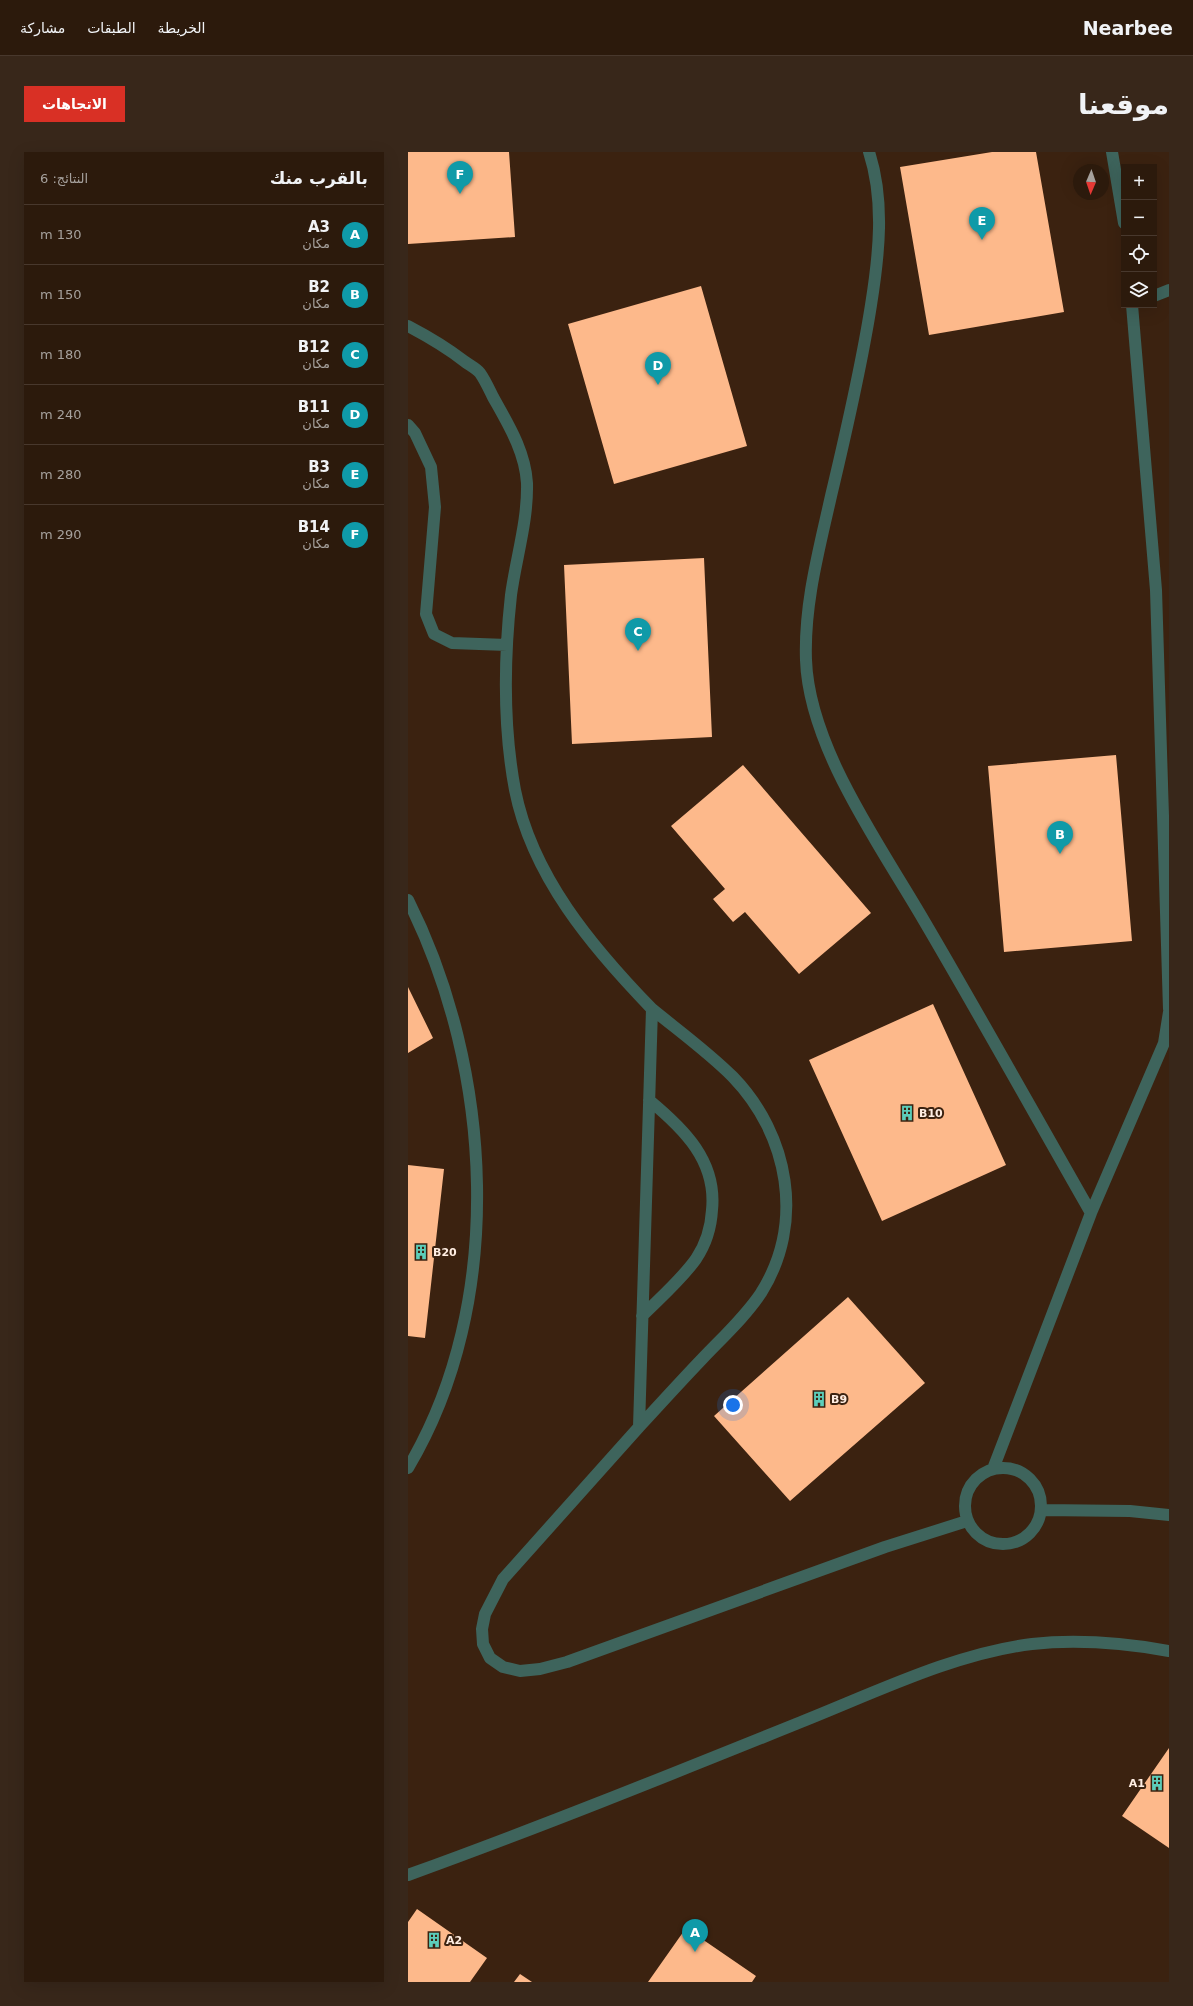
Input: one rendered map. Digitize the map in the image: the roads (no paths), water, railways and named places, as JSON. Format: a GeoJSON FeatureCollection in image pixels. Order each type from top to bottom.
{"type":"FeatureCollection","features":[{"type":"Feature","properties":{"kind":"street"},"geometry":{"type":"LineString","coordinates":[[869,152],[874,169],[879,206],[879,244],[868,322],[851,413],[813,574],[807,620],[806,663],[814,709],[830,754],[879,849],[921,916],[1091,1213]]}},
{"type":"Feature","properties":{"kind":"street"},"geometry":{"type":"LineString","coordinates":[[1112,152],[1121,205]]}},
{"type":"Feature","properties":{"kind":"street"},"geometry":{"type":"LineString","coordinates":[[1157,295],[1169,290]]}},
{"type":"Feature","properties":{"kind":"street"},"geometry":{"type":"LineString","coordinates":[[993,1469],[1091,1213],[1164,1043],[1169,1011],[1168,933],[1156,590],[1132,308]]}},
{"type":"Feature","properties":{"kind":"street"},"geometry":{"type":"LineString","coordinates":[[408,326],[439,342],[480,373],[510,426],[520,450],[527,483],[526,505],[511,596],[507,645],[506,690],[515,789],[529,838],[555,888],[583,932],[614,969],[652,1009],[715,1060],[754,1103],[770,1130],[781,1159],[788,1200],[784,1232],[776,1264],[760,1293],[735,1324],[639,1426],[503,1579],[485,1614],[482,1629],[483,1644],[490,1658],[502,1667],[520,1671],[540,1669],[567,1662],[885,1547],[967,1521]]}},
{"type":"Feature","properties":{"kind":"street"},"geometry":{"type":"LineString","coordinates":[[408,425],[415,433],[431,467],[435,507],[426,614],[434,634],[452,643],[507,645]]}},
{"type":"Feature","properties":{"kind":"street"},"geometry":{"type":"LineString","coordinates":[[408,900],[435,960],[464,1062],[471,1111],[474,1147],[476,1216],[472,1271],[464,1322],[452,1371],[436,1414],[408,1468]]}},
{"type":"Feature","properties":{"kind":"street"},"geometry":{"type":"LineString","coordinates":[[639,1426],[652,1009]]}},
{"type":"Feature","properties":{"kind":"street"},"geometry":{"type":"LineString","coordinates":[[642,1316],[687,1270],[702,1250],[710,1227],[713,1204],[712,1181],[703,1158],[686,1133],[649,1100]]}},
{"type":"Feature","properties":{"kind":"street"},"geometry":{"type":"LineString","coordinates":[[1006,1468],[1018,1471],[1029,1477],[1037,1486],[1041,1498],[1042,1510],[1038,1523],[1031,1533],[1021,1541],[1009,1544],[996,1544],[984,1540],[974,1532],[967,1521],[965,1508],[966,1496],[972,1484],[981,1475],[993,1469],[1006,1468]]}},
{"type":"Feature","properties":{"kind":"street"},"geometry":{"type":"LineString","coordinates":[[1042,1510],[1130,1511],[1169,1515]]}},
{"type":"Feature","properties":{"kind":"street"},"geometry":{"type":"LineString","coordinates":[[408,1875],[526,1832],[952,1662],[1032,1644],[1068,1642],[1132,1646],[1169,1651]]}},
{"type":"Feature","properties":{"kind":"place","name":"B14"},"geometry":{"type":"Point","coordinates":[460,194]}},
{"type":"Feature","properties":{"kind":"place","name":"B3"},"geometry":{"type":"Point","coordinates":[982,240]}},
{"type":"Feature","properties":{"kind":"place","name":"B11"},"geometry":{"type":"Point","coordinates":[658,385]}},
{"type":"Feature","properties":{"kind":"place","name":"B12"},"geometry":{"type":"Point","coordinates":[638,651]}},
{"type":"Feature","properties":{"kind":"place","name":"B2"},"geometry":{"type":"Point","coordinates":[1060,854]}},
{"type":"Feature","properties":{"kind":"place","name":"B10"},"geometry":{"type":"Point","coordinates":[907,1113]}},
{"type":"Feature","properties":{"kind":"place","name":"B20"},"geometry":{"type":"Point","coordinates":[421,1252]}},
{"type":"Feature","properties":{"kind":"place","name":"B9"},"geometry":{"type":"Point","coordinates":[819,1399]}},
{"type":"Feature","properties":{"kind":"place","name":"A1"},"geometry":{"type":"Point","coordinates":[1157,1783]}},
{"type":"Feature","properties":{"kind":"place","name":"A2"},"geometry":{"type":"Point","coordinates":[434,1940]}},
{"type":"Feature","properties":{"kind":"place","name":"A3"},"geometry":{"type":"Point","coordinates":[695,1952]}}]}
